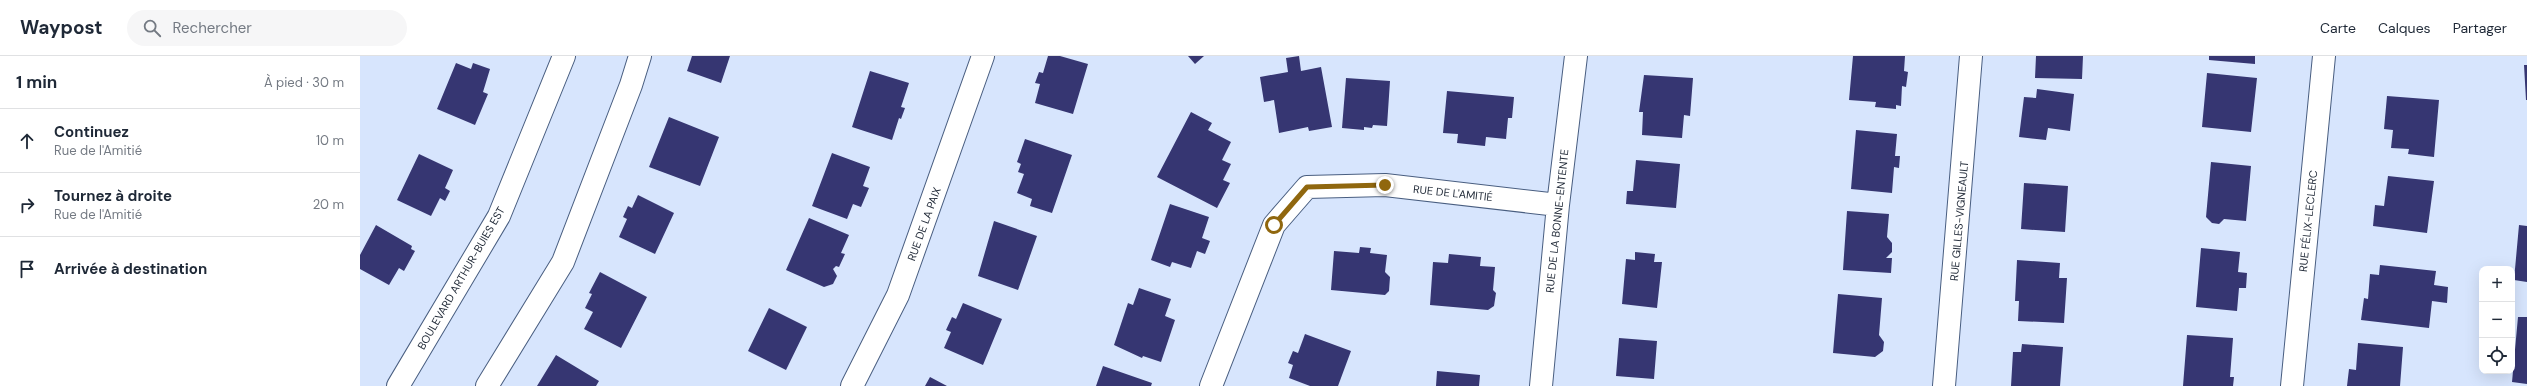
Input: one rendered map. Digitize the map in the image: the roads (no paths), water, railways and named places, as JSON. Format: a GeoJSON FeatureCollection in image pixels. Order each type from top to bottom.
{"type":"FeatureCollection","features":[{"type":"Feature","properties":{"kind":"street","name":"BOULEVARD ARTHUR-BUIES EST"},"geometry":{"type":"LineString","coordinates":[[398,386],[499,216],[564,56]]}},
{"type":"Feature","properties":{"kind":"street"},"geometry":{"type":"LineString","coordinates":[[487,386],[563,262],[631,85],[640,56]]}},
{"type":"Feature","properties":{"kind":"street","name":"RUE DE LA PAIX"},"geometry":{"type":"LineString","coordinates":[[852,386],[898,296],[983,56]]}},
{"type":"Feature","properties":{"kind":"street","name":"RUE DE LA BONNE-ENTENTE"},"geometry":{"type":"LineString","coordinates":[[1541,386],[1558,205],[1576,56]]}},
{"type":"Feature","properties":{"kind":"street","name":"RUE GILLES-VIGNEAULT"},"geometry":{"type":"LineString","coordinates":[[1944,386],[1971,56]]}},
{"type":"Feature","properties":{"kind":"street","name":"RUE FÉLIX-LECLERC"},"geometry":{"type":"LineString","coordinates":[[2292,386],[2324,56]]}},
{"type":"Feature","properties":{"kind":"street","name":"RUE DE L'AMITIÉ"},"geometry":{"type":"LineString","coordinates":[[1211,386],[1274,225],[1307,187],[1385,185],[1558,205]]}}]}
